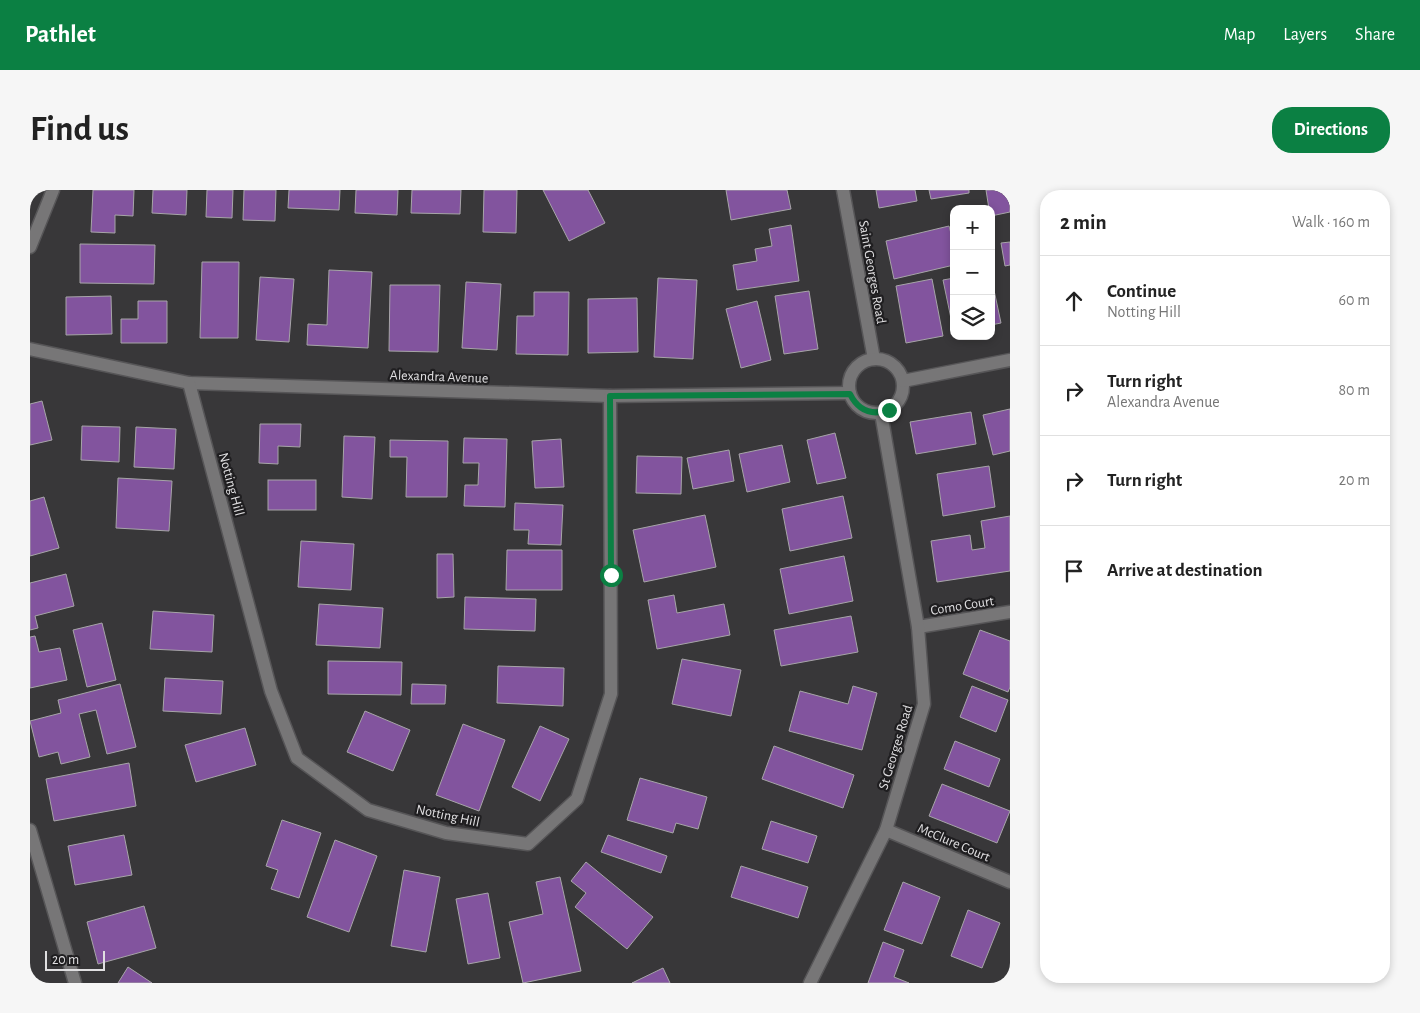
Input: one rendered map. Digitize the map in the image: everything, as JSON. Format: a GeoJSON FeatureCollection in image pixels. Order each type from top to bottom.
{"type":"FeatureCollection","features":[{"type":"Feature","properties":{"kind":"street"},"geometry":{"type":"LineString","coordinates":[[30,247],[53,190]]}},
{"type":"Feature","properties":{"kind":"street","name":"Saint Georges Road"},"geometry":{"type":"LineString","coordinates":[[843,190],[874,359]]}},
{"type":"Feature","properties":{"kind":"street","name":"Alexandra Avenue"},"geometry":{"type":"LineString","coordinates":[[30,349],[189,383],[610,396],[850,394]]}},
{"type":"Feature","properties":{"kind":"street"},"geometry":{"type":"LineString","coordinates":[[874,359],[884,360],[893,364],[903,381],[903,390],[896,405],[881,413],[871,413],[862,409],[854,402],[850,394],[851,374],[864,361],[874,359]]}},
{"type":"Feature","properties":{"kind":"street"},"geometry":{"type":"LineString","coordinates":[[903,381],[1010,360]]}},
{"type":"Feature","properties":{"kind":"street","name":"Notting Hill"},"geometry":{"type":"LineString","coordinates":[[189,383],[271,691],[297,758],[368,810],[446,833],[528,844],[576,799],[612,694],[610,396]]}},
{"type":"Feature","properties":{"kind":"street","name":"St Georges Road"},"geometry":{"type":"LineString","coordinates":[[810,983],[886,830],[924,704],[918,627],[881,413]]}},
{"type":"Feature","properties":{"kind":"street","name":"Como Court"},"geometry":{"type":"LineString","coordinates":[[918,627],[1010,612]]}},
{"type":"Feature","properties":{"kind":"street"},"geometry":{"type":"LineString","coordinates":[[30,830],[75,983]]}},
{"type":"Feature","properties":{"kind":"street","name":"McClure Court"},"geometry":{"type":"LineString","coordinates":[[886,830],[1010,882]]}},
{"type":"Feature","properties":{"kind":"building"},"geometry":{"type":"Polygon","coordinates":[[[93,190],[134,190],[133,216],[115,215],[115,233],[91,232],[93,190]]]}},
{"type":"Feature","properties":{"kind":"building"},"geometry":{"type":"Polygon","coordinates":[[[153,190],[187,190],[186,215],[152,213],[153,190]]]}},
{"type":"Feature","properties":{"kind":"building"},"geometry":{"type":"Polygon","coordinates":[[[207,190],[233,190],[232,218],[206,217],[207,190]]]}},
{"type":"Feature","properties":{"kind":"building"},"geometry":{"type":"Polygon","coordinates":[[[244,190],[276,190],[275,221],[243,220],[244,190]]]}},
{"type":"Feature","properties":{"kind":"building"},"geometry":{"type":"Polygon","coordinates":[[[289,190],[340,190],[339,210],[288,208],[289,190]]]}},
{"type":"Feature","properties":{"kind":"building"},"geometry":{"type":"Polygon","coordinates":[[[356,190],[398,190],[397,215],[355,213],[356,190]]]}},
{"type":"Feature","properties":{"kind":"building"},"geometry":{"type":"Polygon","coordinates":[[[412,190],[461,190],[460,214],[411,213],[412,190]]]}},
{"type":"Feature","properties":{"kind":"building"},"geometry":{"type":"Polygon","coordinates":[[[484,190],[517,190],[516,233],[483,232],[484,190]]]}},
{"type":"Feature","properties":{"kind":"building"},"geometry":{"type":"Polygon","coordinates":[[[543,190],[588,190],[605,223],[569,241],[543,190]]]}},
{"type":"Feature","properties":{"kind":"building"},"geometry":{"type":"Polygon","coordinates":[[[726,190],[787,190],[791,209],[731,220],[726,190]]]}},
{"type":"Feature","properties":{"kind":"building"},"geometry":{"type":"Polygon","coordinates":[[[876,190],[915,190],[917,201],[879,208],[876,190]]]}},
{"type":"Feature","properties":{"kind":"building"},"geometry":{"type":"Polygon","coordinates":[[[929,190],[969,190],[969,193],[931,199],[929,190]]]}},
{"type":"Feature","properties":{"kind":"building"},"geometry":{"type":"Polygon","coordinates":[[[986,190],[1010,190],[1010,212],[995,215],[995,205],[988,205],[986,190]]]}},
{"type":"Feature","properties":{"kind":"building"},"geometry":{"type":"Polygon","coordinates":[[[791,225],[799,281],[737,290],[733,265],[757,261],[755,249],[772,246],[769,229],[791,225]]]}},
{"type":"Feature","properties":{"kind":"building"},"geometry":{"type":"Polygon","coordinates":[[[949,226],[950,266],[894,279],[886,241],[949,226]]]}},
{"type":"Feature","properties":{"kind":"building"},"geometry":{"type":"Polygon","coordinates":[[[1010,242],[1010,265],[1005,266],[1001,243],[1010,242]]]}},
{"type":"Feature","properties":{"kind":"building"},"geometry":{"type":"Polygon","coordinates":[[[80,244],[155,245],[154,284],[80,283],[80,244]]]}},
{"type":"Feature","properties":{"kind":"building"},"geometry":{"type":"Polygon","coordinates":[[[202,262],[239,262],[238,338],[200,338],[202,262]]]}},
{"type":"Feature","properties":{"kind":"building"},"geometry":{"type":"Polygon","coordinates":[[[329,270],[372,272],[368,348],[307,345],[308,324],[327,325],[329,270]]]}},
{"type":"Feature","properties":{"kind":"building"},"geometry":{"type":"Polygon","coordinates":[[[260,277],[294,279],[289,342],[256,340],[260,277]]]}},
{"type":"Feature","properties":{"kind":"building"},"geometry":{"type":"Polygon","coordinates":[[[658,278],[697,280],[693,359],[654,357],[658,278]]]}},
{"type":"Feature","properties":{"kind":"building"},"geometry":{"type":"Polygon","coordinates":[[[932,279],[943,336],[906,343],[896,286],[932,279]]]}},
{"type":"Feature","properties":{"kind":"building"},"geometry":{"type":"Polygon","coordinates":[[[950,279],[950,314],[943,280],[950,279]]]}},
{"type":"Feature","properties":{"kind":"building"},"geometry":{"type":"Polygon","coordinates":[[[466,282],[501,284],[497,350],[462,348],[466,282]]]}},
{"type":"Feature","properties":{"kind":"building"},"geometry":{"type":"Polygon","coordinates":[[[390,285],[440,285],[438,352],[389,351],[390,285]]]}},
{"type":"Feature","properties":{"kind":"building"},"geometry":{"type":"Polygon","coordinates":[[[809,291],[818,349],[784,354],[775,296],[809,291]]]}},
{"type":"Feature","properties":{"kind":"building"},"geometry":{"type":"Polygon","coordinates":[[[534,292],[569,292],[568,355],[516,354],[517,316],[534,316],[534,292]]]}},
{"type":"Feature","properties":{"kind":"building"},"geometry":{"type":"Polygon","coordinates":[[[995,295],[1001,323],[995,324],[995,295]]]}},
{"type":"Feature","properties":{"kind":"building"},"geometry":{"type":"Polygon","coordinates":[[[111,296],[112,334],[66,335],[66,297],[111,296]]]}},
{"type":"Feature","properties":{"kind":"building"},"geometry":{"type":"Polygon","coordinates":[[[637,298],[638,352],[588,353],[588,299],[637,298]]]}},
{"type":"Feature","properties":{"kind":"building"},"geometry":{"type":"Polygon","coordinates":[[[138,301],[167,301],[167,343],[121,343],[121,319],[138,319],[138,301]]]}},
{"type":"Feature","properties":{"kind":"building"},"geometry":{"type":"Polygon","coordinates":[[[757,301],[771,360],[741,368],[726,309],[757,301]]]}},
{"type":"Feature","properties":{"kind":"building"},"geometry":{"type":"Polygon","coordinates":[[[42,401],[52,440],[30,445],[30,404],[42,401]]]}},
{"type":"Feature","properties":{"kind":"building"},"geometry":{"type":"Polygon","coordinates":[[[1010,409],[1010,451],[993,455],[983,415],[1010,409]]]}},
{"type":"Feature","properties":{"kind":"building"},"geometry":{"type":"Polygon","coordinates":[[[971,412],[976,444],[916,454],[910,422],[971,412]]]}},
{"type":"Feature","properties":{"kind":"building"},"geometry":{"type":"Polygon","coordinates":[[[260,424],[301,424],[300,447],[278,446],[278,464],[259,463],[260,424]]]}},
{"type":"Feature","properties":{"kind":"building"},"geometry":{"type":"Polygon","coordinates":[[[82,426],[120,427],[119,462],[81,460],[82,426]]]}},
{"type":"Feature","properties":{"kind":"building"},"geometry":{"type":"Polygon","coordinates":[[[136,427],[176,429],[174,469],[134,467],[136,427]]]}},
{"type":"Feature","properties":{"kind":"building"},"geometry":{"type":"Polygon","coordinates":[[[835,433],[846,478],[817,484],[807,440],[835,433]]]}},
{"type":"Feature","properties":{"kind":"building"},"geometry":{"type":"Polygon","coordinates":[[[344,436],[375,437],[372,499],[342,497],[344,436]]]}},
{"type":"Feature","properties":{"kind":"building"},"geometry":{"type":"Polygon","coordinates":[[[464,438],[507,439],[505,507],[464,506],[465,485],[478,485],[479,463],[463,463],[464,438]]]}},
{"type":"Feature","properties":{"kind":"building"},"geometry":{"type":"Polygon","coordinates":[[[561,439],[564,487],[535,488],[532,441],[561,439]]]}},
{"type":"Feature","properties":{"kind":"building"},"geometry":{"type":"Polygon","coordinates":[[[390,440],[448,441],[447,497],[406,497],[407,457],[390,457],[390,440]]]}},
{"type":"Feature","properties":{"kind":"building"},"geometry":{"type":"Polygon","coordinates":[[[782,445],[790,482],[747,492],[739,454],[782,445]]]}},
{"type":"Feature","properties":{"kind":"building"},"geometry":{"type":"Polygon","coordinates":[[[729,450],[734,481],[693,489],[687,458],[729,450]]]}},
{"type":"Feature","properties":{"kind":"building"},"geometry":{"type":"Polygon","coordinates":[[[637,456],[682,457],[681,494],[636,493],[637,456]]]}},
{"type":"Feature","properties":{"kind":"building"},"geometry":{"type":"Polygon","coordinates":[[[989,466],[995,507],[943,516],[937,474],[989,466]]]}},
{"type":"Feature","properties":{"kind":"building"},"geometry":{"type":"Polygon","coordinates":[[[118,478],[172,481],[169,531],[116,528],[118,478]]]}},
{"type":"Feature","properties":{"kind":"building"},"geometry":{"type":"Polygon","coordinates":[[[268,480],[316,480],[316,510],[268,510],[268,480]]]}},
{"type":"Feature","properties":{"kind":"building"},"geometry":{"type":"Polygon","coordinates":[[[843,496],[852,538],[790,551],[782,509],[843,496]]]}},
{"type":"Feature","properties":{"kind":"building"},"geometry":{"type":"Polygon","coordinates":[[[44,497],[59,548],[30,556],[30,501],[44,497]]]}},
{"type":"Feature","properties":{"kind":"building"},"geometry":{"type":"Polygon","coordinates":[[[515,503],[563,505],[561,545],[528,544],[529,530],[514,530],[515,503]]]}},
{"type":"Feature","properties":{"kind":"building"},"geometry":{"type":"Polygon","coordinates":[[[705,515],[716,567],[644,582],[633,530],[705,515]]]}},
{"type":"Feature","properties":{"kind":"building"},"geometry":{"type":"Polygon","coordinates":[[[1010,516],[1010,571],[937,582],[931,541],[970,535],[972,550],[985,548],[981,521],[1010,516]]]}},
{"type":"Feature","properties":{"kind":"building"},"geometry":{"type":"Polygon","coordinates":[[[301,541],[354,544],[351,590],[298,587],[301,541]]]}},
{"type":"Feature","properties":{"kind":"building"},"geometry":{"type":"Polygon","coordinates":[[[507,550],[562,550],[562,590],[506,590],[507,550]]]}},
{"type":"Feature","properties":{"kind":"building"},"geometry":{"type":"Polygon","coordinates":[[[437,554],[453,554],[454,597],[437,598],[437,554]]]}},
{"type":"Feature","properties":{"kind":"building"},"geometry":{"type":"Polygon","coordinates":[[[844,556],[853,601],[789,614],[780,569],[844,556]]]}},
{"type":"Feature","properties":{"kind":"building"},"geometry":{"type":"Polygon","coordinates":[[[66,574],[74,606],[35,616],[38,628],[30,630],[30,583],[66,574]]]}},
{"type":"Feature","properties":{"kind":"building"},"geometry":{"type":"Polygon","coordinates":[[[674,595],[677,613],[724,604],[730,635],[657,649],[648,600],[674,595]]]}},
{"type":"Feature","properties":{"kind":"building"},"geometry":{"type":"Polygon","coordinates":[[[465,597],[536,599],[535,631],[464,629],[465,597]]]}},
{"type":"Feature","properties":{"kind":"building"},"geometry":{"type":"Polygon","coordinates":[[[319,604],[383,608],[380,648],[316,645],[319,604]]]}},
{"type":"Feature","properties":{"kind":"building"},"geometry":{"type":"Polygon","coordinates":[[[153,611],[214,615],[212,652],[150,649],[153,611]]]}},
{"type":"Feature","properties":{"kind":"building"},"geometry":{"type":"Polygon","coordinates":[[[851,616],[858,652],[781,666],[774,630],[851,616]]]}},
{"type":"Feature","properties":{"kind":"building"},"geometry":{"type":"Polygon","coordinates":[[[102,623],[116,680],[87,687],[73,630],[102,623]]]}},
{"type":"Feature","properties":{"kind":"building"},"geometry":{"type":"Polygon","coordinates":[[[980,630],[1010,641],[1010,687],[1008,692],[963,674],[980,630]]]}},
{"type":"Feature","properties":{"kind":"building"},"geometry":{"type":"Polygon","coordinates":[[[35,636],[39,652],[60,648],[67,680],[30,688],[30,637],[35,636]]]}},
{"type":"Feature","properties":{"kind":"building"},"geometry":{"type":"Polygon","coordinates":[[[682,659],[741,670],[731,716],[672,704],[682,659]]]}},
{"type":"Feature","properties":{"kind":"building"},"geometry":{"type":"Polygon","coordinates":[[[328,661],[402,662],[401,695],[328,694],[328,661]]]}},
{"type":"Feature","properties":{"kind":"building"},"geometry":{"type":"Polygon","coordinates":[[[498,666],[564,668],[563,706],[497,703],[498,666]]]}},
{"type":"Feature","properties":{"kind":"building"},"geometry":{"type":"Polygon","coordinates":[[[165,678],[223,681],[221,714],[163,711],[165,678]]]}},
{"type":"Feature","properties":{"kind":"building"},"geometry":{"type":"Polygon","coordinates":[[[120,684],[136,747],[107,754],[96,710],[79,714],[90,757],[61,764],[58,752],[39,757],[30,721],[61,713],[58,700],[120,684]]]}},
{"type":"Feature","properties":{"kind":"building"},"geometry":{"type":"Polygon","coordinates":[[[412,684],[446,685],[445,704],[411,704],[412,684]]]}},
{"type":"Feature","properties":{"kind":"building"},"geometry":{"type":"Polygon","coordinates":[[[853,686],[877,693],[862,750],[789,731],[800,691],[848,704],[853,686]]]}},
{"type":"Feature","properties":{"kind":"building"},"geometry":{"type":"Polygon","coordinates":[[[972,686],[1008,700],[996,732],[960,717],[972,686]]]}},
{"type":"Feature","properties":{"kind":"building"},"geometry":{"type":"Polygon","coordinates":[[[365,711],[410,730],[393,771],[347,752],[365,711]]]}},
{"type":"Feature","properties":{"kind":"building"},"geometry":{"type":"Polygon","coordinates":[[[463,724],[505,740],[479,811],[436,795],[463,724]]]}},
{"type":"Feature","properties":{"kind":"building"},"geometry":{"type":"Polygon","coordinates":[[[540,726],[569,739],[540,801],[512,787],[540,726]]]}},
{"type":"Feature","properties":{"kind":"building"},"geometry":{"type":"Polygon","coordinates":[[[245,728],[256,765],[196,782],[185,745],[245,728]]]}},
{"type":"Feature","properties":{"kind":"building"},"geometry":{"type":"Polygon","coordinates":[[[955,741],[1000,759],[989,787],[944,769],[955,741]]]}},
{"type":"Feature","properties":{"kind":"building"},"geometry":{"type":"Polygon","coordinates":[[[774,746],[854,775],[843,808],[762,779],[774,746]]]}},
{"type":"Feature","properties":{"kind":"building"},"geometry":{"type":"Polygon","coordinates":[[[129,763],[136,806],[54,821],[46,779],[129,763]]]}},
{"type":"Feature","properties":{"kind":"building"},"geometry":{"type":"Polygon","coordinates":[[[640,778],[707,797],[698,829],[676,823],[673,833],[627,820],[640,778]]]}},
{"type":"Feature","properties":{"kind":"building"},"geometry":{"type":"Polygon","coordinates":[[[942,784],[1010,811],[997,843],[929,816],[942,784]]]}},
{"type":"Feature","properties":{"kind":"building"},"geometry":{"type":"Polygon","coordinates":[[[282,820],[321,833],[299,898],[271,889],[278,870],[266,866],[282,820]]]}},
{"type":"Feature","properties":{"kind":"building"},"geometry":{"type":"Polygon","coordinates":[[[771,821],[817,836],[808,863],[762,849],[771,821]]]}},
{"type":"Feature","properties":{"kind":"building"},"geometry":{"type":"Polygon","coordinates":[[[124,835],[132,875],[75,885],[68,846],[124,835]]]}},
{"type":"Feature","properties":{"kind":"building"},"geometry":{"type":"Polygon","coordinates":[[[608,835],[667,856],[661,873],[601,852],[608,835]]]}},
{"type":"Feature","properties":{"kind":"building"},"geometry":{"type":"Polygon","coordinates":[[[335,840],[377,856],[349,932],[307,917],[335,840]]]}},
{"type":"Feature","properties":{"kind":"building"},"geometry":{"type":"Polygon","coordinates":[[[586,862],[653,917],[627,949],[575,907],[586,893],[571,881],[586,862]]]}},
{"type":"Feature","properties":{"kind":"building"},"geometry":{"type":"Polygon","coordinates":[[[741,866],[808,887],[798,918],[731,897],[741,866]]]}},
{"type":"Feature","properties":{"kind":"building"},"geometry":{"type":"Polygon","coordinates":[[[404,870],[440,877],[426,952],[391,946],[404,870]]]}},
{"type":"Feature","properties":{"kind":"building"},"geometry":{"type":"Polygon","coordinates":[[[560,877],[581,971],[523,983],[509,922],[543,914],[536,882],[560,877]]]}},
{"type":"Feature","properties":{"kind":"building"},"geometry":{"type":"Polygon","coordinates":[[[903,882],[940,897],[922,944],[884,930],[903,882]]]}},
{"type":"Feature","properties":{"kind":"building"},"geometry":{"type":"Polygon","coordinates":[[[488,893],[500,958],[468,964],[456,899],[488,893]]]}},
{"type":"Feature","properties":{"kind":"building"},"geometry":{"type":"Polygon","coordinates":[[[144,906],[156,948],[98,964],[87,922],[144,906]]]}},
{"type":"Feature","properties":{"kind":"building"},"geometry":{"type":"Polygon","coordinates":[[[968,910],[1000,923],[982,968],[951,956],[968,910]]]}},
{"type":"Feature","properties":{"kind":"building"},"geometry":{"type":"Polygon","coordinates":[[[883,942],[904,950],[894,977],[909,983],[868,983],[883,942]]]}},
{"type":"Feature","properties":{"kind":"building"},"geometry":{"type":"Polygon","coordinates":[[[128,967],[152,983],[118,983],[128,967]]]}},
{"type":"Feature","properties":{"kind":"building"},"geometry":{"type":"Polygon","coordinates":[[[663,968],[670,983],[632,983],[663,968]]]}},
{"type":"Feature","properties":{"kind":"route"},"geometry":{"type":"LineString","coordinates":[[611,575],[610,396],[850,394],[854,402],[862,409],[871,413],[881,413],[889,410]]}}]}
